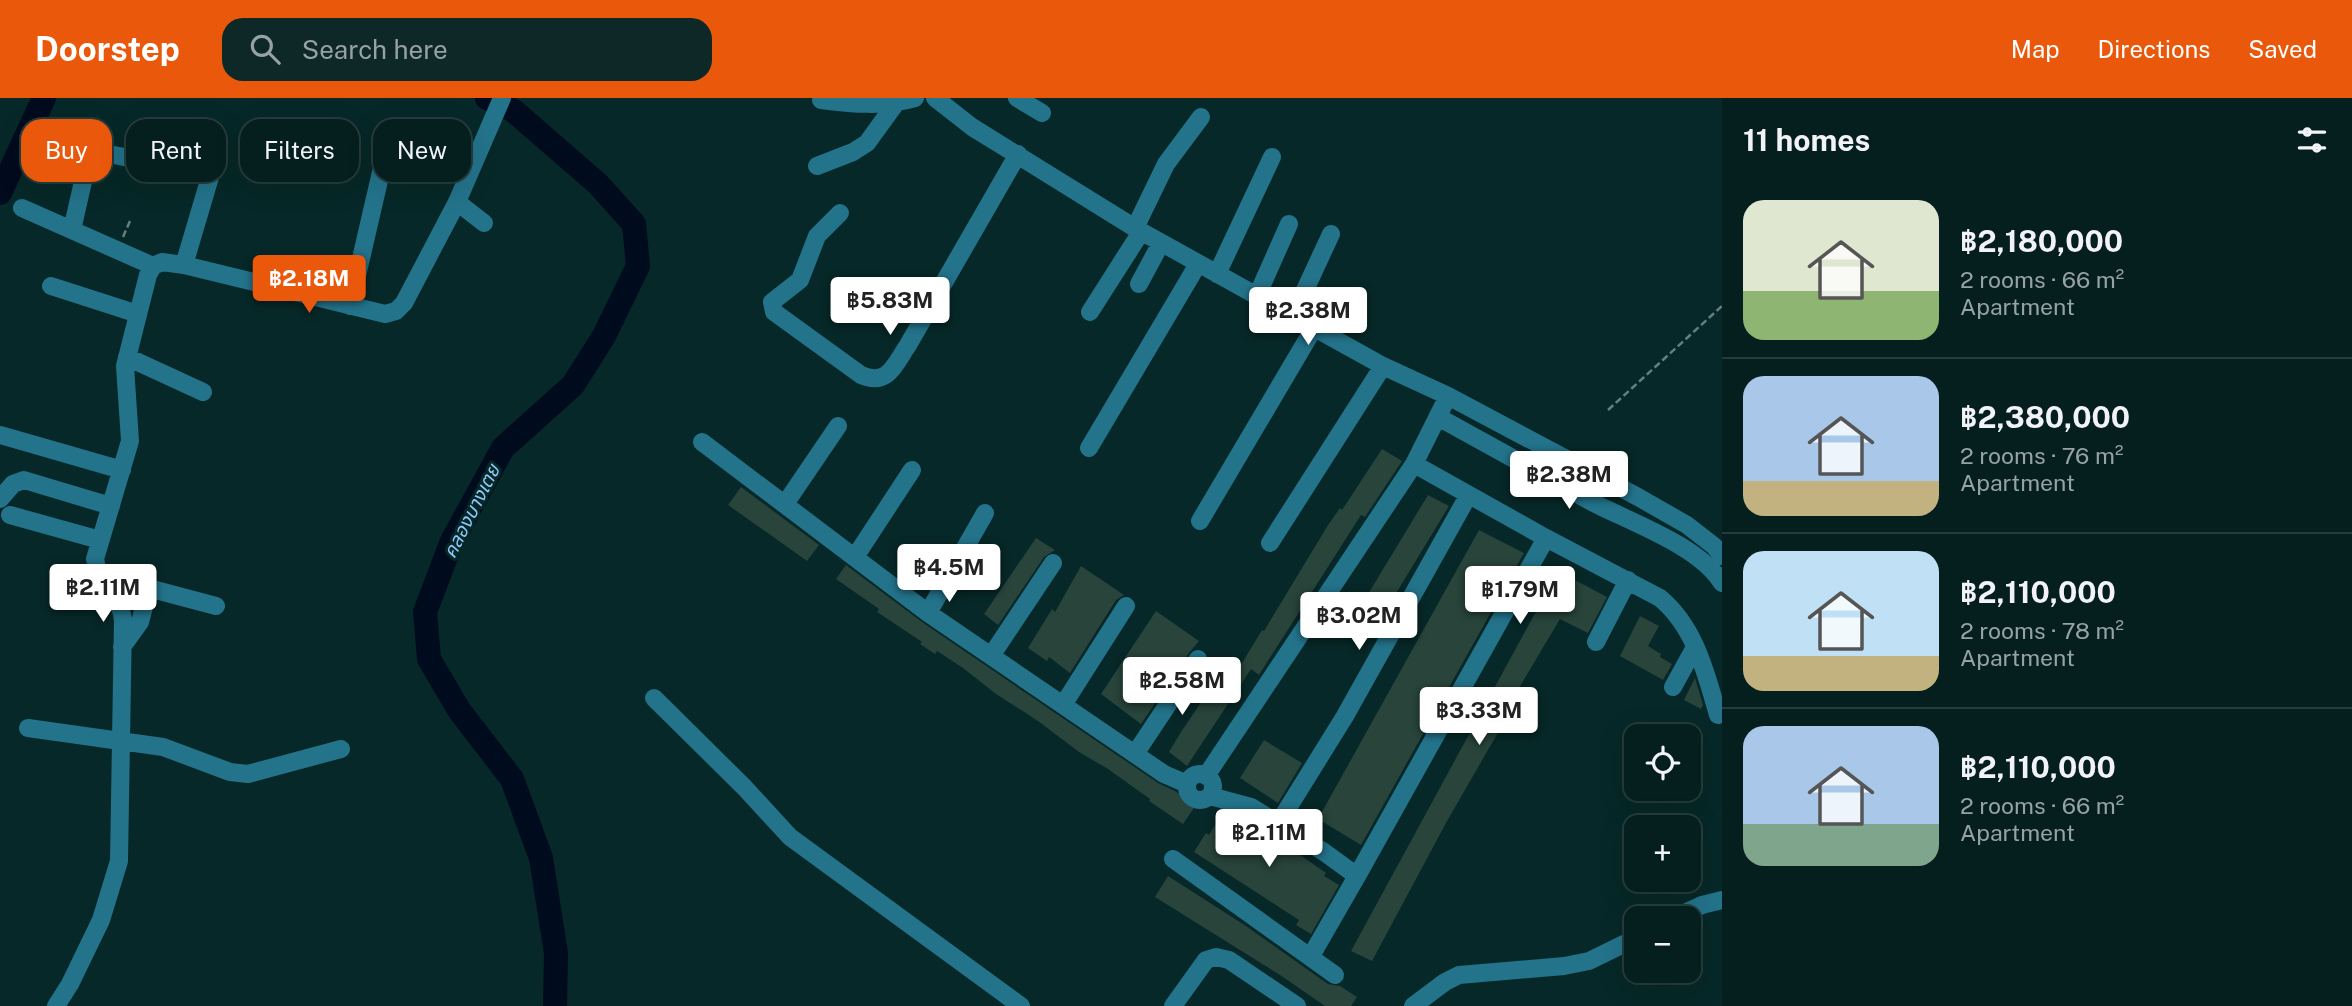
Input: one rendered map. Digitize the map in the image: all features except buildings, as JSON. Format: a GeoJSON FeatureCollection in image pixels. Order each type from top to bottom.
{"type":"FeatureCollection","features":[{"type":"Feature","properties":{"kind":"street"},"geometry":{"type":"LineString","coordinates":[[56,1006],[70,984],[101,920],[119,862],[122,620],[119,602],[97,569],[95,559],[130,441],[125,366],[148,275],[153,266],[162,262],[184,264],[385,314],[396,311],[404,303],[457,202],[502,98]]}},
{"type":"Feature","properties":{"kind":"street"},"geometry":{"type":"LineString","coordinates":[[821,100],[861,105],[896,103],[915,98]]}},
{"type":"Feature","properties":{"kind":"street"},"geometry":{"type":"LineString","coordinates":[[935,98],[972,127],[1138,230],[1383,366],[1448,397],[1638,497],[1687,525],[1714,546],[1722,556]]}},
{"type":"Feature","properties":{"kind":"street"},"geometry":{"type":"LineString","coordinates":[[1017,98],[1042,113]]}},
{"type":"Feature","properties":{"kind":"street"},"geometry":{"type":"LineString","coordinates":[[817,166],[853,152],[867,143],[896,103]]}},
{"type":"Feature","properties":{"kind":"street"},"geometry":{"type":"LineString","coordinates":[[1090,312],[1138,230],[1166,164],[1201,117]]}},
{"type":"Feature","properties":{"kind":"street"},"geometry":{"type":"LineString","coordinates":[[72,230],[89,155],[94,151],[126,157]]}},
{"type":"Feature","properties":{"kind":"street"},"geometry":{"type":"LineString","coordinates":[[840,214],[817,236],[800,280],[772,302],[774,312],[861,375],[878,380],[892,369],[908,345],[1018,154]]}},
{"type":"Feature","properties":{"kind":"street"},"geometry":{"type":"LineString","coordinates":[[1217,274],[1272,157]]}},
{"type":"Feature","properties":{"kind":"street"},"geometry":{"type":"LineString","coordinates":[[184,264],[209,182]]}},
{"type":"Feature","properties":{"kind":"street"},"geometry":{"type":"LineString","coordinates":[[350,306],[379,182]]}},
{"type":"Feature","properties":{"kind":"street"},"geometry":{"type":"LineString","coordinates":[[457,202],[484,223]]}},
{"type":"Feature","properties":{"kind":"street"},"geometry":{"type":"LineString","coordinates":[[22,208],[153,266]]}},
{"type":"Feature","properties":{"kind":"street"},"geometry":{"type":"LineString","coordinates":[[1257,296],[1289,223]]}},
{"type":"Feature","properties":{"kind":"street"},"geometry":{"type":"LineString","coordinates":[[1293,316],[1331,234]]}},
{"type":"Feature","properties":{"kind":"street"},"geometry":{"type":"LineString","coordinates":[[1139,285],[1161,243]]}},
{"type":"Feature","properties":{"kind":"street"},"geometry":{"type":"LineString","coordinates":[[1089,449],[1198,264]]}},
{"type":"Feature","properties":{"kind":"street"},"geometry":{"type":"LineString","coordinates":[[51,286],[138,314]]}},
{"type":"Feature","properties":{"kind":"street"},"geometry":{"type":"LineString","coordinates":[[1200,521],[1314,328]]}},
{"type":"Feature","properties":{"kind":"street"},"geometry":{"type":"LineString","coordinates":[[127,357],[203,392]]}},
{"type":"Feature","properties":{"kind":"street"},"geometry":{"type":"LineString","coordinates":[[1270,543],[1383,366]]}},
{"type":"Feature","properties":{"kind":"street"},"geometry":{"type":"LineString","coordinates":[[1206,776],[1414,464],[1448,397]]}},
{"type":"Feature","properties":{"kind":"street"},"geometry":{"type":"LineString","coordinates":[[1438,417],[1687,550],[1703,561],[1722,583]]}},
{"type":"Feature","properties":{"kind":"street"},"geometry":{"type":"LineString","coordinates":[[785,504],[838,426]]}},
{"type":"Feature","properties":{"kind":"street"},"geometry":{"type":"LineString","coordinates":[[0,435],[122,470]]}},
{"type":"Feature","properties":{"kind":"street"},"geometry":{"type":"LineString","coordinates":[[702,442],[928,612],[1164,774],[1187,784]]}},
{"type":"Feature","properties":{"kind":"street"},"geometry":{"type":"LineString","coordinates":[[1414,464],[1468,496],[1660,598],[1673,609],[1686,628],[1705,670],[1718,715]]}},
{"type":"Feature","properties":{"kind":"street"},"geometry":{"type":"LineString","coordinates":[[855,557],[912,470]]}},
{"type":"Feature","properties":{"kind":"street"},"geometry":{"type":"LineString","coordinates":[[0,499],[13,484],[24,480],[111,506]]}},
{"type":"Feature","properties":{"kind":"street"},"geometry":{"type":"LineString","coordinates":[[1278,824],[1345,716],[1468,496]]}},
{"type":"Feature","properties":{"kind":"street"},"geometry":{"type":"LineString","coordinates":[[928,612],[985,513]]}},
{"type":"Feature","properties":{"kind":"street"},"geometry":{"type":"LineString","coordinates":[[10,515],[100,540]]}},
{"type":"Feature","properties":{"kind":"street"},"geometry":{"type":"LineString","coordinates":[[1311,956],[1546,538]]}},
{"type":"Feature","properties":{"kind":"street"},"geometry":{"type":"LineString","coordinates":[[991,656],[1053,563]]}},
{"type":"Feature","properties":{"kind":"street"},"geometry":{"type":"LineString","coordinates":[[1596,642],[1628,580]]}},
{"type":"Feature","properties":{"kind":"street"},"geometry":{"type":"LineString","coordinates":[[122,647],[140,622],[147,596],[152,589],[216,606]]}},
{"type":"Feature","properties":{"kind":"street"},"geometry":{"type":"LineString","coordinates":[[1063,705],[1126,606]]}},
{"type":"Feature","properties":{"kind":"street"},"geometry":{"type":"LineString","coordinates":[[1673,687],[1695,647]]}},
{"type":"Feature","properties":{"kind":"street"},"geometry":{"type":"LineString","coordinates":[[1135,754],[1198,659]]}},
{"type":"Feature","properties":{"kind":"street"},"geometry":{"type":"LineString","coordinates":[[654,698],[790,837],[1021,1006]]}},
{"type":"Feature","properties":{"kind":"street"},"geometry":{"type":"LineString","coordinates":[[28,728],[163,747],[230,772],[248,774],[341,749]]}},
{"type":"Feature","properties":{"kind":"street"},"geometry":{"type":"LineString","coordinates":[[1187,784],[1195,775],[1206,776],[1213,785],[1209,796]]}},
{"type":"Feature","properties":{"kind":"street"},"geometry":{"type":"LineString","coordinates":[[1187,784],[1189,795],[1194,799],[1209,796],[1251,807],[1357,876]]}},
{"type":"Feature","properties":{"kind":"street"},"geometry":{"type":"LineString","coordinates":[[1173,859],[1335,975]]}},
{"type":"Feature","properties":{"kind":"street"},"geometry":{"type":"LineString","coordinates":[[1700,906],[1722,900]]}},
{"type":"Feature","properties":{"kind":"street"},"geometry":{"type":"LineString","coordinates":[[1413,1006],[1459,975],[1576,964],[1624,945]]}},
{"type":"Feature","properties":{"kind":"street"},"geometry":{"type":"LineString","coordinates":[[1173,1006],[1206,960],[1216,957],[1229,960],[1297,1006]]}},
{"type":"Feature","properties":{"kind":"path"},"geometry":{"type":"LineString","coordinates":[[1608,410],[1722,306]]}},
{"type":"Feature","properties":{"kind":"waterway"},"geometry":{"type":"LineString","coordinates":[[0,193],[44,98]]}},
{"type":"Feature","properties":{"kind":"waterway","name":"คลองบางเตย"},"geometry":{"type":"LineString","coordinates":[[487,98],[514,111],[598,184],[634,224],[638,266],[604,336],[573,385],[503,448],[452,541],[425,612],[429,659],[459,710],[512,779],[541,858],[556,953],[555,1006]]}}]}
